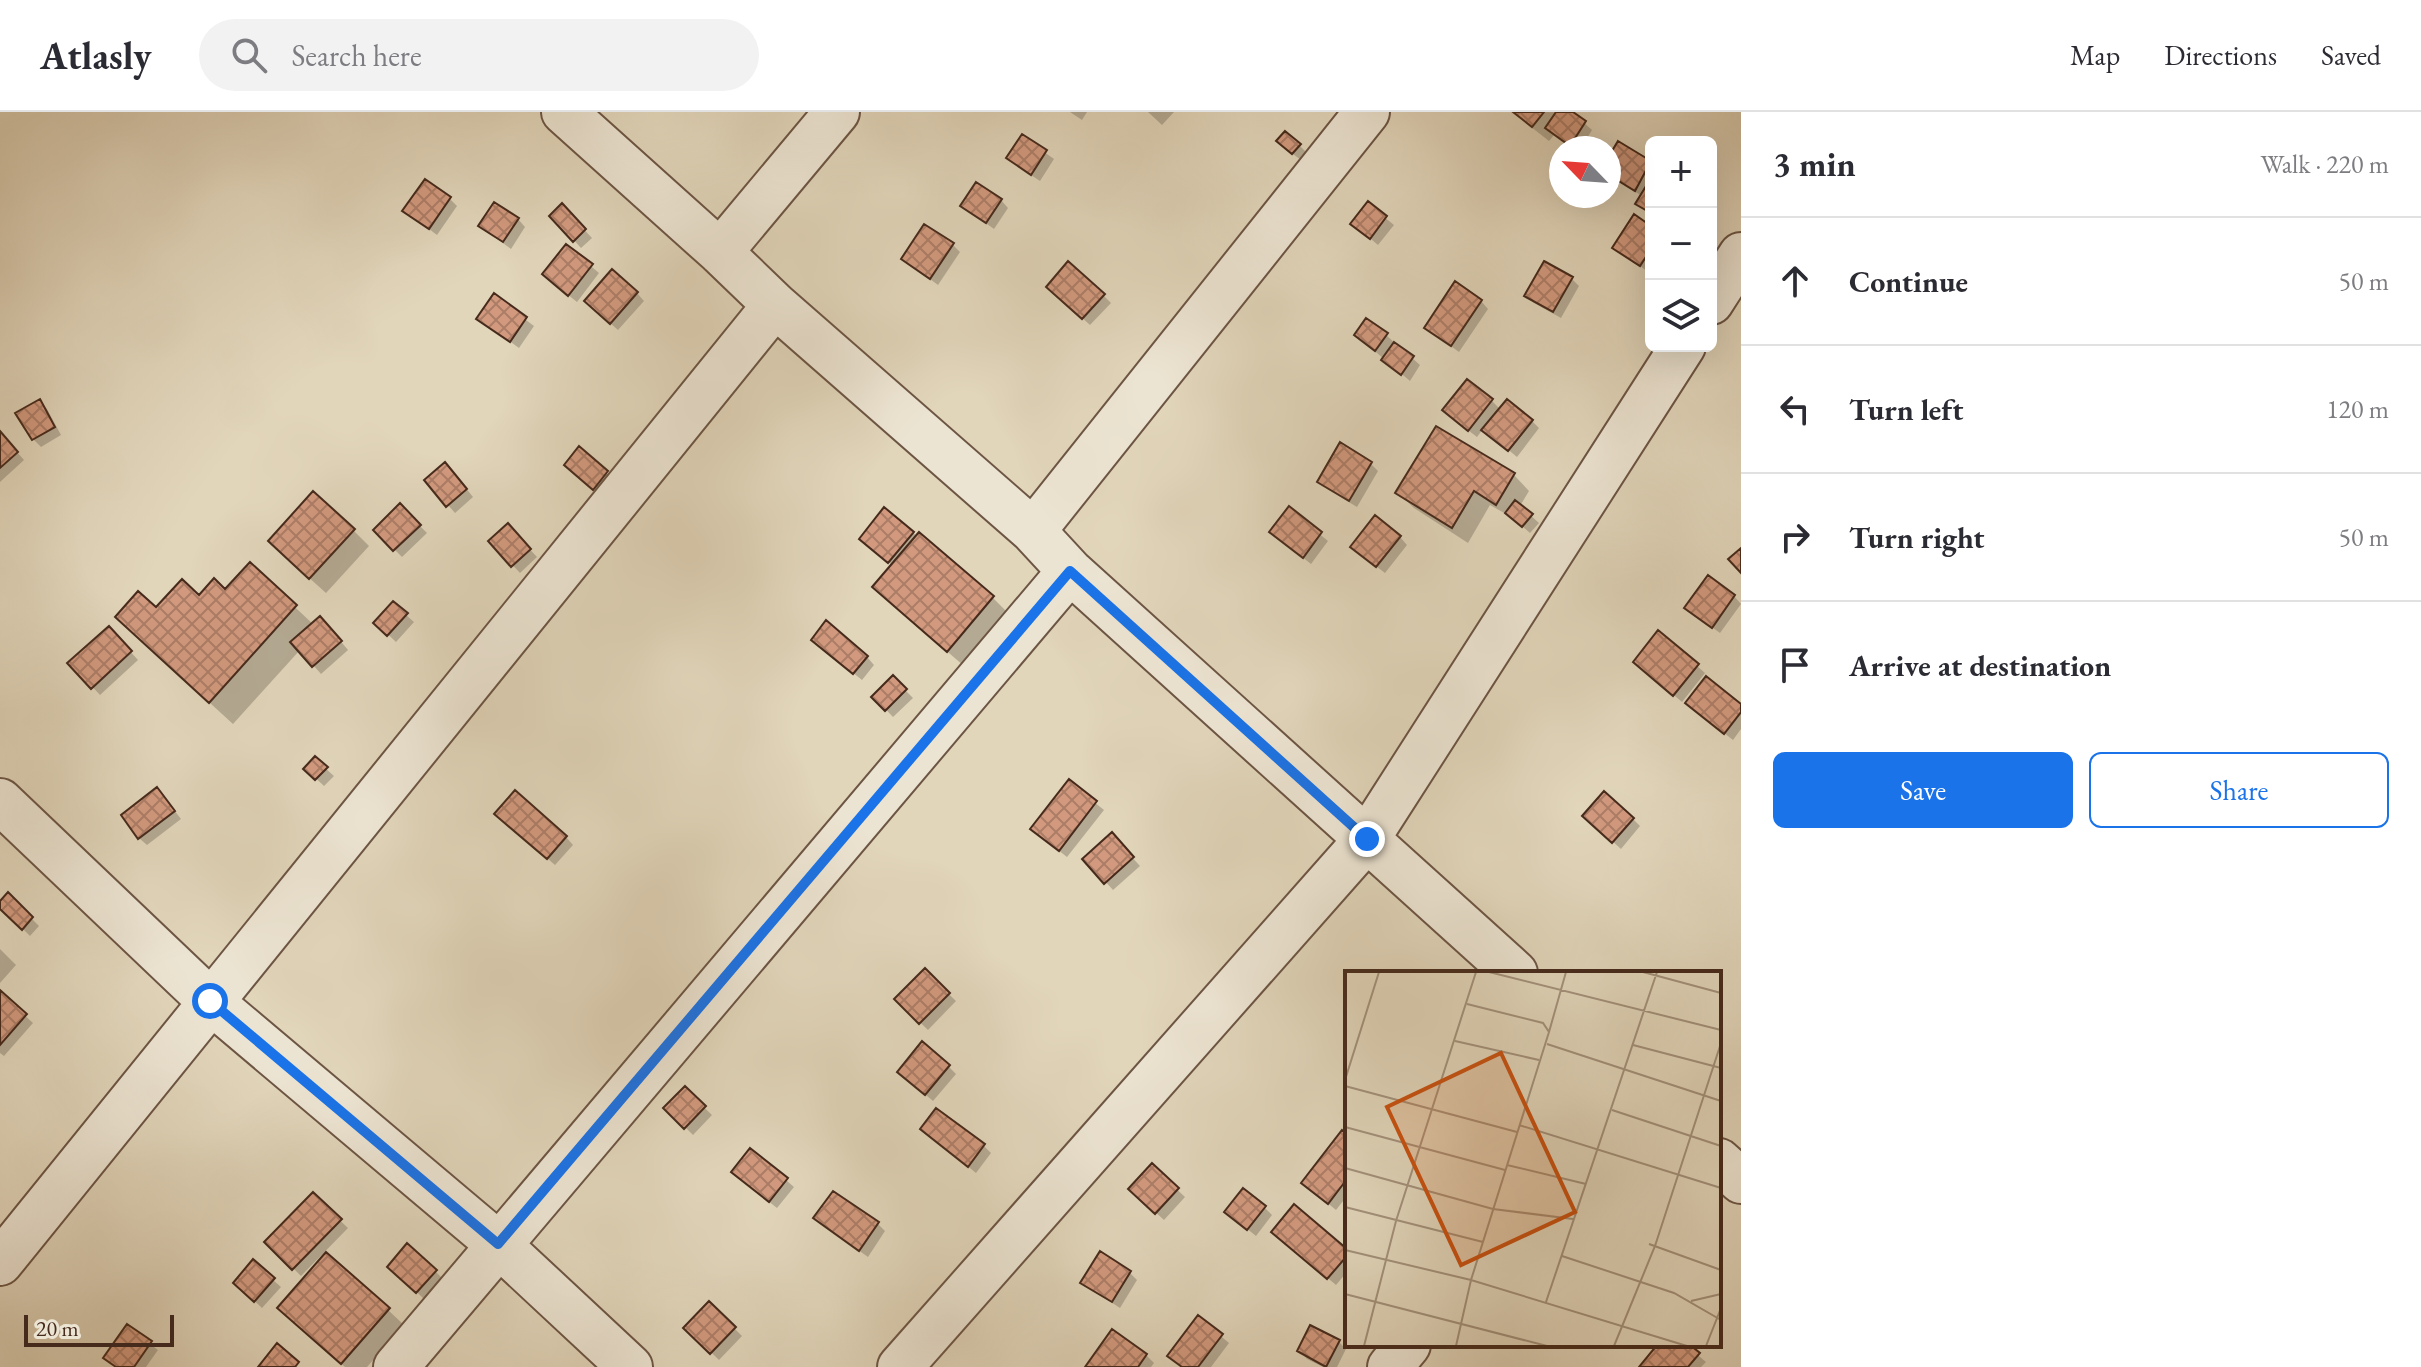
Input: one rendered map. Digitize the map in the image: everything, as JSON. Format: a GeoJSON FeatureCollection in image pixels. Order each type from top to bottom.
{"type":"FeatureCollection","features":[{"type":"Feature","properties":{"kind":"street"},"geometry":{"type":"LineString","coordinates":[[564,112],[775,305],[1033,531],[1070,571],[1513,971]]}},
{"type":"Feature","properties":{"kind":"street"},"geometry":{"type":"LineString","coordinates":[[720,252],[837,112]]}},
{"type":"Feature","properties":{"kind":"street"},"geometry":{"type":"LineString","coordinates":[[1033,531],[1367,112]]}},
{"type":"Feature","properties":{"kind":"street"},"geometry":{"type":"LineString","coordinates":[[1717,293],[1741,255]]}},
{"type":"Feature","properties":{"kind":"street"},"geometry":{"type":"LineString","coordinates":[[0,1263],[775,305]]}},
{"type":"Feature","properties":{"kind":"street"},"geometry":{"type":"LineString","coordinates":[[900,1367],[1367,839],[1679,352]]}},
{"type":"Feature","properties":{"kind":"street"},"geometry":{"type":"LineString","coordinates":[[396,1367],[1070,571]]}},
{"type":"Feature","properties":{"kind":"street"},"geometry":{"type":"LineString","coordinates":[[0,801],[210,1001],[498,1244],[630,1367]]}},
{"type":"Feature","properties":{"kind":"street"},"geometry":{"type":"LineString","coordinates":[[1721,1163],[1741,1181]]}},
{"type":"Feature","properties":{"kind":"street"},"geometry":{"type":"LineString","coordinates":[[1390,1367],[1406,1347]]}},
{"type":"Feature","properties":{"kind":"building"},"geometry":{"type":"Polygon","coordinates":[[[1513,112],[1544,112],[1532,127],[1513,112]]]}},
{"type":"Feature","properties":{"kind":"building"},"geometry":{"type":"Polygon","coordinates":[[[1556,112],[1573,112],[1586,121],[1576,136],[1556,136],[1545,128],[1556,112]]]}},
{"type":"Feature","properties":{"kind":"building"},"geometry":{"type":"Polygon","coordinates":[[[1285,131],[1301,144],[1292,154],[1276,141],[1285,131]]]}},
{"type":"Feature","properties":{"kind":"building"},"geometry":{"type":"Polygon","coordinates":[[[1022,134],[1047,150],[1031,175],[1006,158],[1022,134]]]}},
{"type":"Feature","properties":{"kind":"building"},"geometry":{"type":"Polygon","coordinates":[[[1621,143],[1645,157],[1645,172],[1635,191],[1621,182],[1621,143]]]}},
{"type":"Feature","properties":{"kind":"building"},"geometry":{"type":"Polygon","coordinates":[[[425,179],[451,197],[429,229],[402,211],[425,179]]]}},
{"type":"Feature","properties":{"kind":"building"},"geometry":{"type":"Polygon","coordinates":[[[976,182],[1002,199],[986,223],[960,206],[976,182]]]}},
{"type":"Feature","properties":{"kind":"building"},"geometry":{"type":"Polygon","coordinates":[[[1645,188],[1645,210],[1635,204],[1645,188]]]}},
{"type":"Feature","properties":{"kind":"building"},"geometry":{"type":"Polygon","coordinates":[[[1368,201],[1387,216],[1370,239],[1350,224],[1368,201]]]}},
{"type":"Feature","properties":{"kind":"building"},"geometry":{"type":"Polygon","coordinates":[[[494,202],[519,218],[503,242],[478,226],[494,202]]]}},
{"type":"Feature","properties":{"kind":"building"},"geometry":{"type":"Polygon","coordinates":[[[562,203],[586,229],[573,242],[549,216],[562,203]]]}},
{"type":"Feature","properties":{"kind":"building"},"geometry":{"type":"Polygon","coordinates":[[[1634,214],[1645,222],[1645,258],[1640,266],[1612,248],[1634,214]]]}},
{"type":"Feature","properties":{"kind":"building"},"geometry":{"type":"Polygon","coordinates":[[[924,224],[954,243],[930,279],[901,259],[924,224]]]}},
{"type":"Feature","properties":{"kind":"building"},"geometry":{"type":"Polygon","coordinates":[[[566,244],[593,264],[568,296],[542,274],[566,244]]]}},
{"type":"Feature","properties":{"kind":"building"},"geometry":{"type":"Polygon","coordinates":[[[1068,261],[1105,294],[1082,319],[1046,287],[1068,261]]]}},
{"type":"Feature","properties":{"kind":"building"},"geometry":{"type":"Polygon","coordinates":[[[1544,261],[1573,277],[1553,312],[1524,296],[1544,261]]]}},
{"type":"Feature","properties":{"kind":"building"},"geometry":{"type":"Polygon","coordinates":[[[612,269],[638,292],[610,324],[584,301],[612,269]]]}},
{"type":"Feature","properties":{"kind":"building"},"geometry":{"type":"Polygon","coordinates":[[[1455,281],[1482,300],[1451,346],[1424,328],[1455,281]]]}},
{"type":"Feature","properties":{"kind":"building"},"geometry":{"type":"Polygon","coordinates":[[[494,293],[527,317],[510,342],[476,319],[494,293]]]}},
{"type":"Feature","properties":{"kind":"building"},"geometry":{"type":"Polygon","coordinates":[[[1366,318],[1388,333],[1375,351],[1354,335],[1366,318]]]}},
{"type":"Feature","properties":{"kind":"building"},"geometry":{"type":"Polygon","coordinates":[[[1394,342],[1414,356],[1401,375],[1381,360],[1394,342]]]}},
{"type":"Feature","properties":{"kind":"building"},"geometry":{"type":"Polygon","coordinates":[[[1467,379],[1493,399],[1468,431],[1442,410],[1467,379]]]}},
{"type":"Feature","properties":{"kind":"building"},"geometry":{"type":"Polygon","coordinates":[[[40,399],[55,427],[32,440],[15,413],[40,399]]]}},
{"type":"Feature","properties":{"kind":"building"},"geometry":{"type":"Polygon","coordinates":[[[1507,399],[1533,420],[1508,451],[1481,430],[1507,399]]]}},
{"type":"Feature","properties":{"kind":"building"},"geometry":{"type":"Polygon","coordinates":[[[1436,426],[1515,473],[1496,505],[1474,491],[1452,528],[1395,493],[1436,426]]]}},
{"type":"Feature","properties":{"kind":"building"},"geometry":{"type":"Polygon","coordinates":[[[0,431],[18,452],[0,468],[0,431]]]}},
{"type":"Feature","properties":{"kind":"building"},"geometry":{"type":"Polygon","coordinates":[[[1340,442],[1372,462],[1349,501],[1317,482],[1340,442]]]}},
{"type":"Feature","properties":{"kind":"building"},"geometry":{"type":"Polygon","coordinates":[[[579,446],[608,471],[593,490],[564,465],[579,446]]]}},
{"type":"Feature","properties":{"kind":"building"},"geometry":{"type":"Polygon","coordinates":[[[445,462],[467,489],[446,507],[424,480],[445,462]]]}},
{"type":"Feature","properties":{"kind":"building"},"geometry":{"type":"Polygon","coordinates":[[[313,491],[355,529],[309,579],[268,541],[313,491]]]}},
{"type":"Feature","properties":{"kind":"building"},"geometry":{"type":"Polygon","coordinates":[[[1515,500],[1533,514],[1522,527],[1505,513],[1515,500]]]}},
{"type":"Feature","properties":{"kind":"building"},"geometry":{"type":"Polygon","coordinates":[[[400,503],[421,525],[393,551],[373,530],[400,503]]]}},
{"type":"Feature","properties":{"kind":"building"},"geometry":{"type":"Polygon","coordinates":[[[1289,506],[1322,532],[1303,558],[1269,532],[1289,506]]]}},
{"type":"Feature","properties":{"kind":"building"},"geometry":{"type":"Polygon","coordinates":[[[884,507],[914,532],[888,563],[859,539],[884,507]]]}},
{"type":"Feature","properties":{"kind":"building"},"geometry":{"type":"Polygon","coordinates":[[[1375,515],[1401,536],[1376,567],[1350,547],[1375,515]]]}},
{"type":"Feature","properties":{"kind":"building"},"geometry":{"type":"Polygon","coordinates":[[[508,523],[531,549],[511,567],[488,541],[508,523]]]}},
{"type":"Feature","properties":{"kind":"building"},"geometry":{"type":"Polygon","coordinates":[[[919,532],[994,596],[947,652],[872,587],[919,532]]]}},
{"type":"Feature","properties":{"kind":"building"},"geometry":{"type":"Polygon","coordinates":[[[1741,548],[1741,573],[1728,559],[1741,548]]]}},
{"type":"Feature","properties":{"kind":"building"},"geometry":{"type":"Polygon","coordinates":[[[250,562],[297,605],[209,703],[115,617],[138,591],[156,607],[182,579],[199,595],[214,578],[225,589],[250,562]]]}},
{"type":"Feature","properties":{"kind":"building"},"geometry":{"type":"Polygon","coordinates":[[[1708,575],[1735,595],[1712,628],[1684,608],[1708,575]]]}},
{"type":"Feature","properties":{"kind":"building"},"geometry":{"type":"Polygon","coordinates":[[[393,601],[408,613],[387,636],[373,623],[393,601]]]}},
{"type":"Feature","properties":{"kind":"building"},"geometry":{"type":"Polygon","coordinates":[[[320,616],[342,641],[312,667],[290,642],[320,616]]]}},
{"type":"Feature","properties":{"kind":"building"},"geometry":{"type":"Polygon","coordinates":[[[826,620],[868,656],[853,674],[811,640],[826,620]]]}},
{"type":"Feature","properties":{"kind":"building"},"geometry":{"type":"Polygon","coordinates":[[[109,626],[132,651],[91,689],[67,663],[109,626]]]}},
{"type":"Feature","properties":{"kind":"building"},"geometry":{"type":"Polygon","coordinates":[[[1658,630],[1699,664],[1673,696],[1633,662],[1658,630]]]}},
{"type":"Feature","properties":{"kind":"building"},"geometry":{"type":"Polygon","coordinates":[[[893,675],[907,689],[885,711],[871,697],[893,675]]]}},
{"type":"Feature","properties":{"kind":"building"},"geometry":{"type":"Polygon","coordinates":[[[1706,676],[1741,704],[1741,712],[1724,734],[1685,703],[1706,676]]]}},
{"type":"Feature","properties":{"kind":"building"},"geometry":{"type":"Polygon","coordinates":[[[315,756],[328,767],[315,780],[303,769],[315,756]]]}},
{"type":"Feature","properties":{"kind":"building"},"geometry":{"type":"Polygon","coordinates":[[[1069,779],[1097,801],[1059,851],[1030,829],[1069,779]]]}},
{"type":"Feature","properties":{"kind":"building"},"geometry":{"type":"Polygon","coordinates":[[[157,787],[175,811],[138,839],[121,815],[157,787]]]}},
{"type":"Feature","properties":{"kind":"building"},"geometry":{"type":"Polygon","coordinates":[[[515,790],[567,836],[547,859],[494,814],[515,790]]]}},
{"type":"Feature","properties":{"kind":"building"},"geometry":{"type":"Polygon","coordinates":[[[1604,791],[1634,818],[1612,843],[1582,816],[1604,791]]]}},
{"type":"Feature","properties":{"kind":"building"},"geometry":{"type":"Polygon","coordinates":[[[1112,832],[1134,857],[1104,884],[1082,859],[1112,832]]]}},
{"type":"Feature","properties":{"kind":"building"},"geometry":{"type":"Polygon","coordinates":[[[8,892],[33,917],[22,930],[0,909],[0,901],[8,892]]]}},
{"type":"Feature","properties":{"kind":"building"},"geometry":{"type":"Polygon","coordinates":[[[925,968],[950,993],[919,1024],[894,999],[925,968]]]}},
{"type":"Feature","properties":{"kind":"building"},"geometry":{"type":"Polygon","coordinates":[[[0,990],[27,1014],[0,1045],[0,990]]]}},
{"type":"Feature","properties":{"kind":"building"},"geometry":{"type":"Polygon","coordinates":[[[922,1041],[950,1065],[925,1095],[897,1072],[922,1041]]]}},
{"type":"Feature","properties":{"kind":"building"},"geometry":{"type":"Polygon","coordinates":[[[685,1086],[706,1106],[684,1129],[663,1108],[685,1086]]]}},
{"type":"Feature","properties":{"kind":"building"},"geometry":{"type":"Polygon","coordinates":[[[936,1108],[985,1144],[968,1167],[920,1129],[936,1108]]]}},
{"type":"Feature","properties":{"kind":"building"},"geometry":{"type":"Polygon","coordinates":[[[1342,1130],[1345,1132],[1345,1182],[1328,1204],[1301,1183],[1342,1130]]]}},
{"type":"Feature","properties":{"kind":"building"},"geometry":{"type":"Polygon","coordinates":[[[750,1148],[788,1178],[769,1202],[731,1172],[750,1148]]]}},
{"type":"Feature","properties":{"kind":"building"},"geometry":{"type":"Polygon","coordinates":[[[1152,1163],[1179,1188],[1155,1214],[1128,1189],[1152,1163]]]}},
{"type":"Feature","properties":{"kind":"building"},"geometry":{"type":"Polygon","coordinates":[[[1243,1188],[1266,1206],[1247,1230],[1224,1212],[1243,1188]]]}},
{"type":"Feature","properties":{"kind":"building"},"geometry":{"type":"Polygon","coordinates":[[[833,1191],[879,1222],[859,1251],[813,1218],[833,1191]]]}},
{"type":"Feature","properties":{"kind":"building"},"geometry":{"type":"Polygon","coordinates":[[[313,1192],[342,1219],[292,1270],[264,1242],[313,1192]]]}},
{"type":"Feature","properties":{"kind":"building"},"geometry":{"type":"Polygon","coordinates":[[[1294,1204],[1345,1247],[1345,1258],[1327,1279],[1271,1232],[1294,1204]]]}},
{"type":"Feature","properties":{"kind":"building"},"geometry":{"type":"Polygon","coordinates":[[[407,1243],[437,1270],[416,1293],[387,1267],[407,1243]]]}},
{"type":"Feature","properties":{"kind":"building"},"geometry":{"type":"Polygon","coordinates":[[[1100,1251],[1131,1271],[1112,1302],[1080,1283],[1100,1251]]]}},
{"type":"Feature","properties":{"kind":"building"},"geometry":{"type":"Polygon","coordinates":[[[326,1252],[390,1308],[341,1364],[277,1308],[326,1252]]]}},
{"type":"Feature","properties":{"kind":"building"},"geometry":{"type":"Polygon","coordinates":[[[253,1259],[275,1278],[254,1302],[233,1283],[253,1259]]]}},
{"type":"Feature","properties":{"kind":"building"},"geometry":{"type":"Polygon","coordinates":[[[709,1301],[736,1327],[710,1354],[683,1328],[709,1301]]]}},
{"type":"Feature","properties":{"kind":"building"},"geometry":{"type":"Polygon","coordinates":[[[1198,1315],[1223,1334],[1198,1367],[1182,1367],[1167,1356],[1198,1315]]]}},
{"type":"Feature","properties":{"kind":"building"},"geometry":{"type":"Polygon","coordinates":[[[127,1324],[152,1341],[134,1367],[116,1367],[103,1358],[127,1324]]]}},
{"type":"Feature","properties":{"kind":"building"},"geometry":{"type":"Polygon","coordinates":[[[1310,1325],[1340,1340],[1326,1367],[1297,1351],[1310,1325]]]}},
{"type":"Feature","properties":{"kind":"building"},"geometry":{"type":"Polygon","coordinates":[[[1112,1329],[1147,1354],[1138,1367],[1085,1367],[1112,1329]]]}},
{"type":"Feature","properties":{"kind":"building"},"geometry":{"type":"Polygon","coordinates":[[[277,1343],[299,1362],[295,1367],[258,1367],[277,1343]]]}},
{"type":"Feature","properties":{"kind":"building"},"geometry":{"type":"Polygon","coordinates":[[[1655,1347],[1692,1347],[1700,1353],[1688,1367],[1639,1367],[1655,1347]]]}},
{"type":"Feature","properties":{"kind":"route"},"geometry":{"type":"LineString","coordinates":[[210,1001],[498,1244],[1070,571],[1367,839]]}}]}
